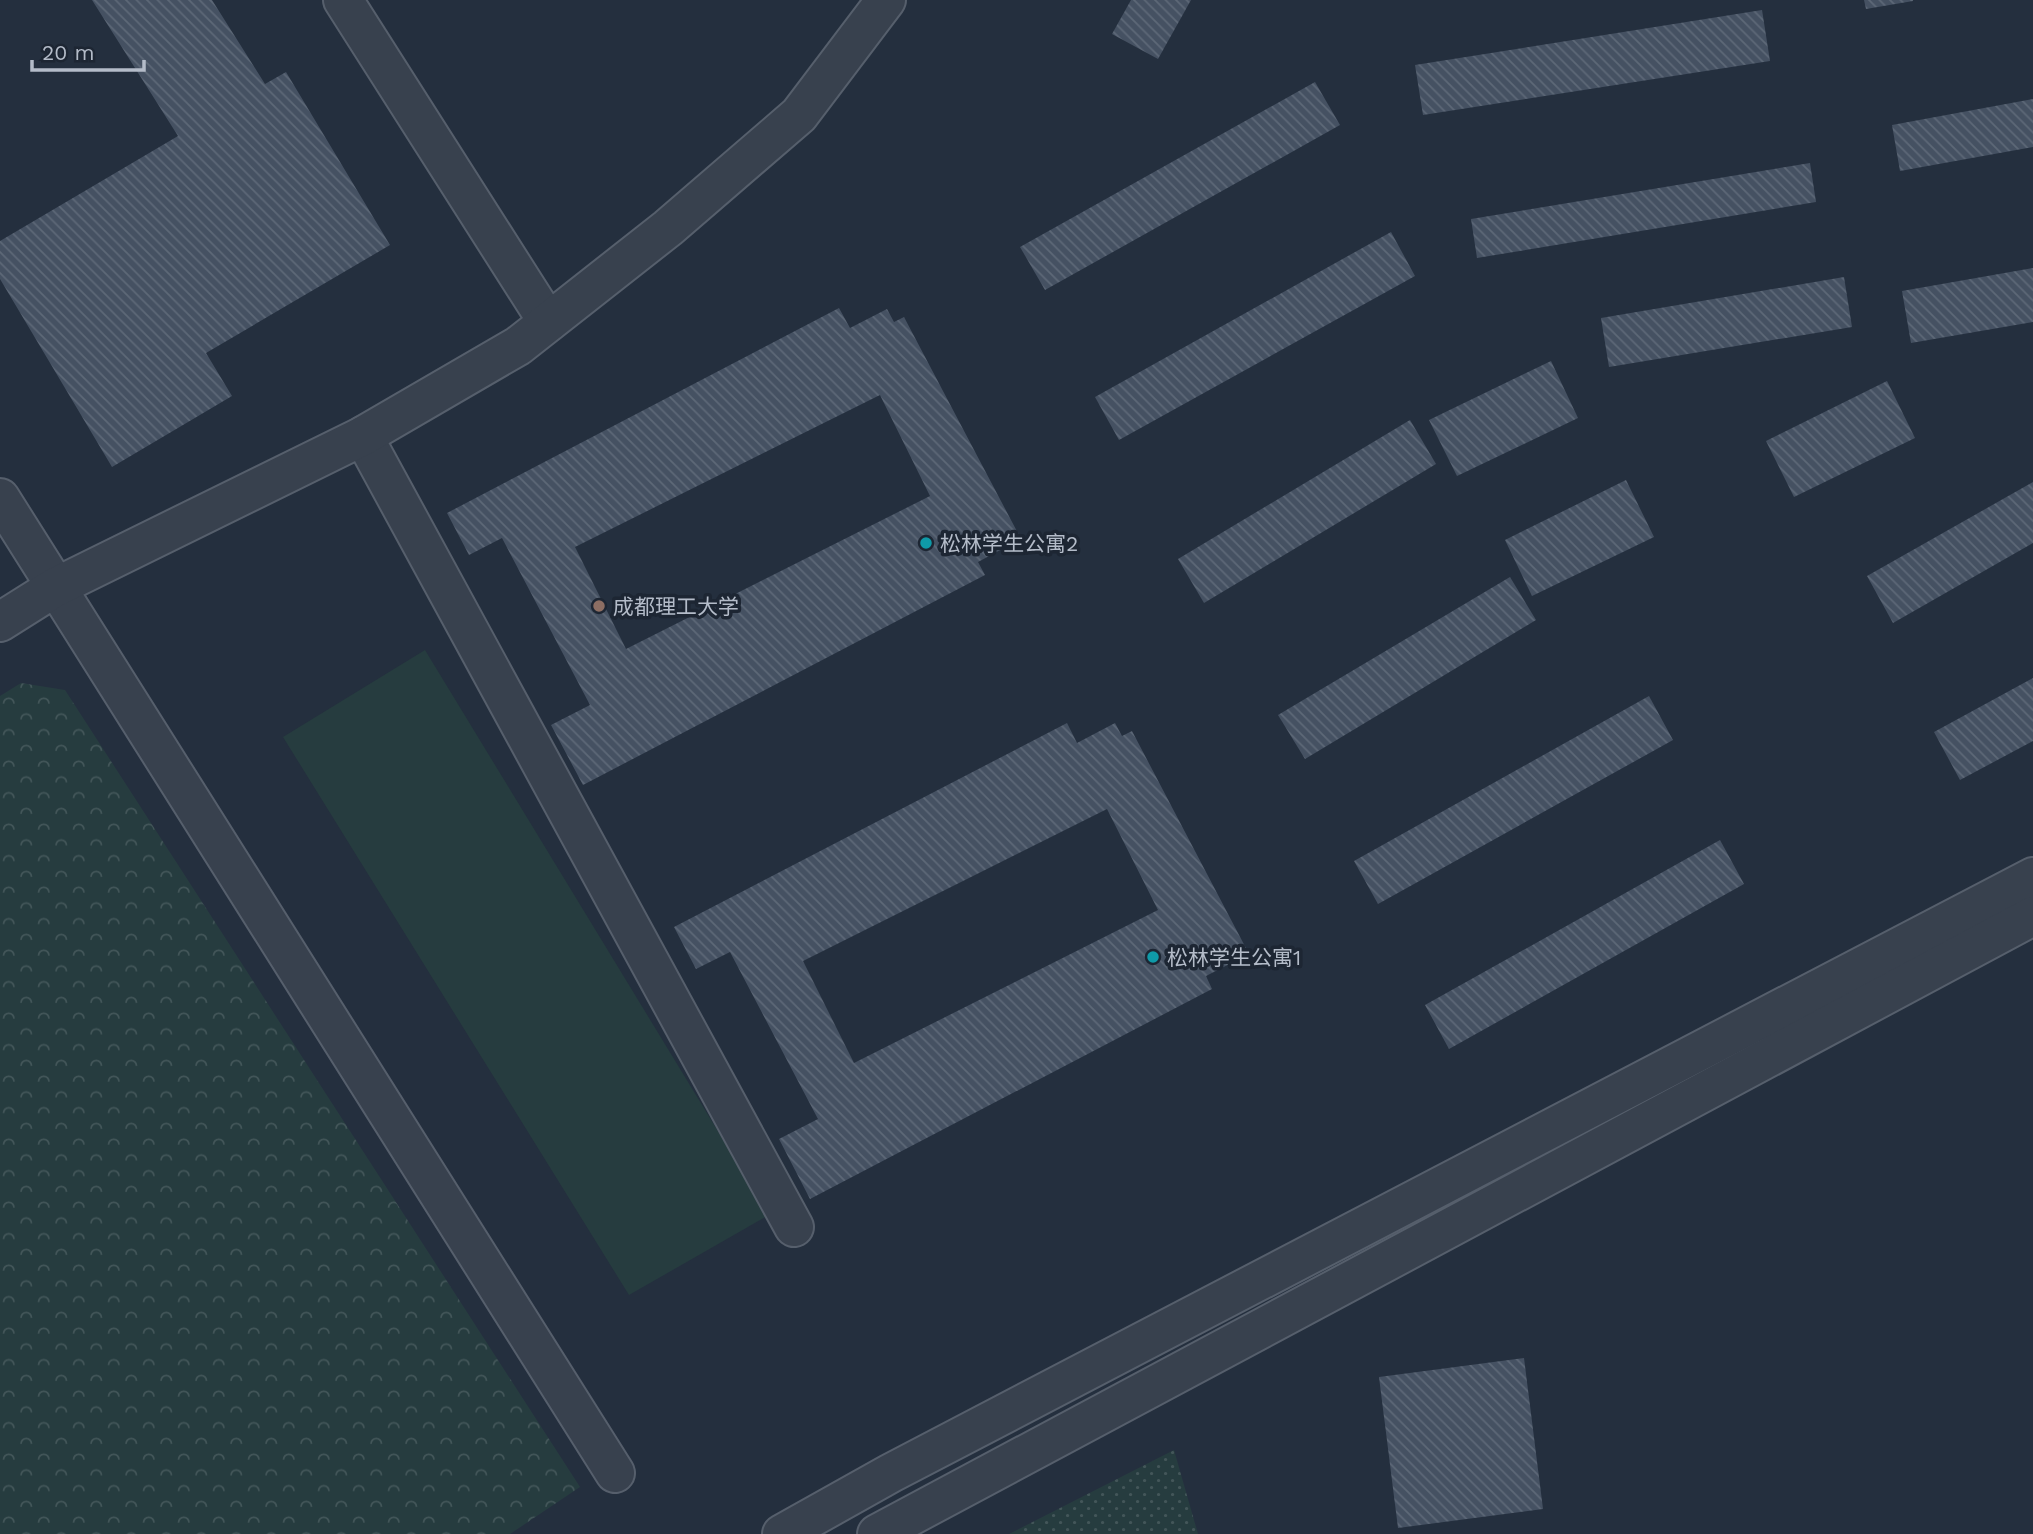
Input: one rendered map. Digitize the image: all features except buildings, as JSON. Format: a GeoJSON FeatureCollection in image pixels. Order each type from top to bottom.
{"type":"FeatureCollection","features":[{"type":"Feature","properties":{"kind":"street"},"geometry":{"type":"LineString","coordinates":[[343,0],[548,322]]}},
{"type":"Feature","properties":{"kind":"street"},"geometry":{"type":"LineString","coordinates":[[0,622],[54,588],[363,436],[518,346],[668,228],[799,115],[886,0]]}},
{"type":"Feature","properties":{"kind":"street"},"geometry":{"type":"LineString","coordinates":[[363,436],[794,1227]]}},
{"type":"Feature","properties":{"kind":"street"},"geometry":{"type":"LineString","coordinates":[[0,498],[54,588],[615,1473]]}},
{"type":"Feature","properties":{"kind":"street"},"geometry":{"type":"LineString","coordinates":[[782,1534],[928,1454],[2033,877]]}},
{"type":"Feature","properties":{"kind":"street"},"geometry":{"type":"LineString","coordinates":[[877,1534],[2033,916]]}},
{"type":"Feature","properties":{"kind":"green space"},"geometry":{"type":"Polygon","coordinates":[[[425,650],[769,1215],[629,1295],[283,737],[425,650]]]}},
{"type":"Feature","properties":{"kind":"green space"},"geometry":{"type":"Polygon","coordinates":[[[21,683],[65,690],[580,1487],[510,1534],[0,1534],[0,696],[21,683]]]}},
{"type":"Feature","properties":{"kind":"green space"},"geometry":{"type":"Polygon","coordinates":[[[1174,1450],[1198,1534],[1009,1534],[1174,1450]]]}},
{"type":"Feature","properties":{"kind":"place","name":"松林学生公寓2"},"geometry":{"type":"Point","coordinates":[926,543]}},
{"type":"Feature","properties":{"kind":"place","name":"成都理工大学"},"geometry":{"type":"Point","coordinates":[599,606]}},
{"type":"Feature","properties":{"kind":"place","name":"松林学生公寓1"},"geometry":{"type":"Point","coordinates":[1153,957]}}]}
